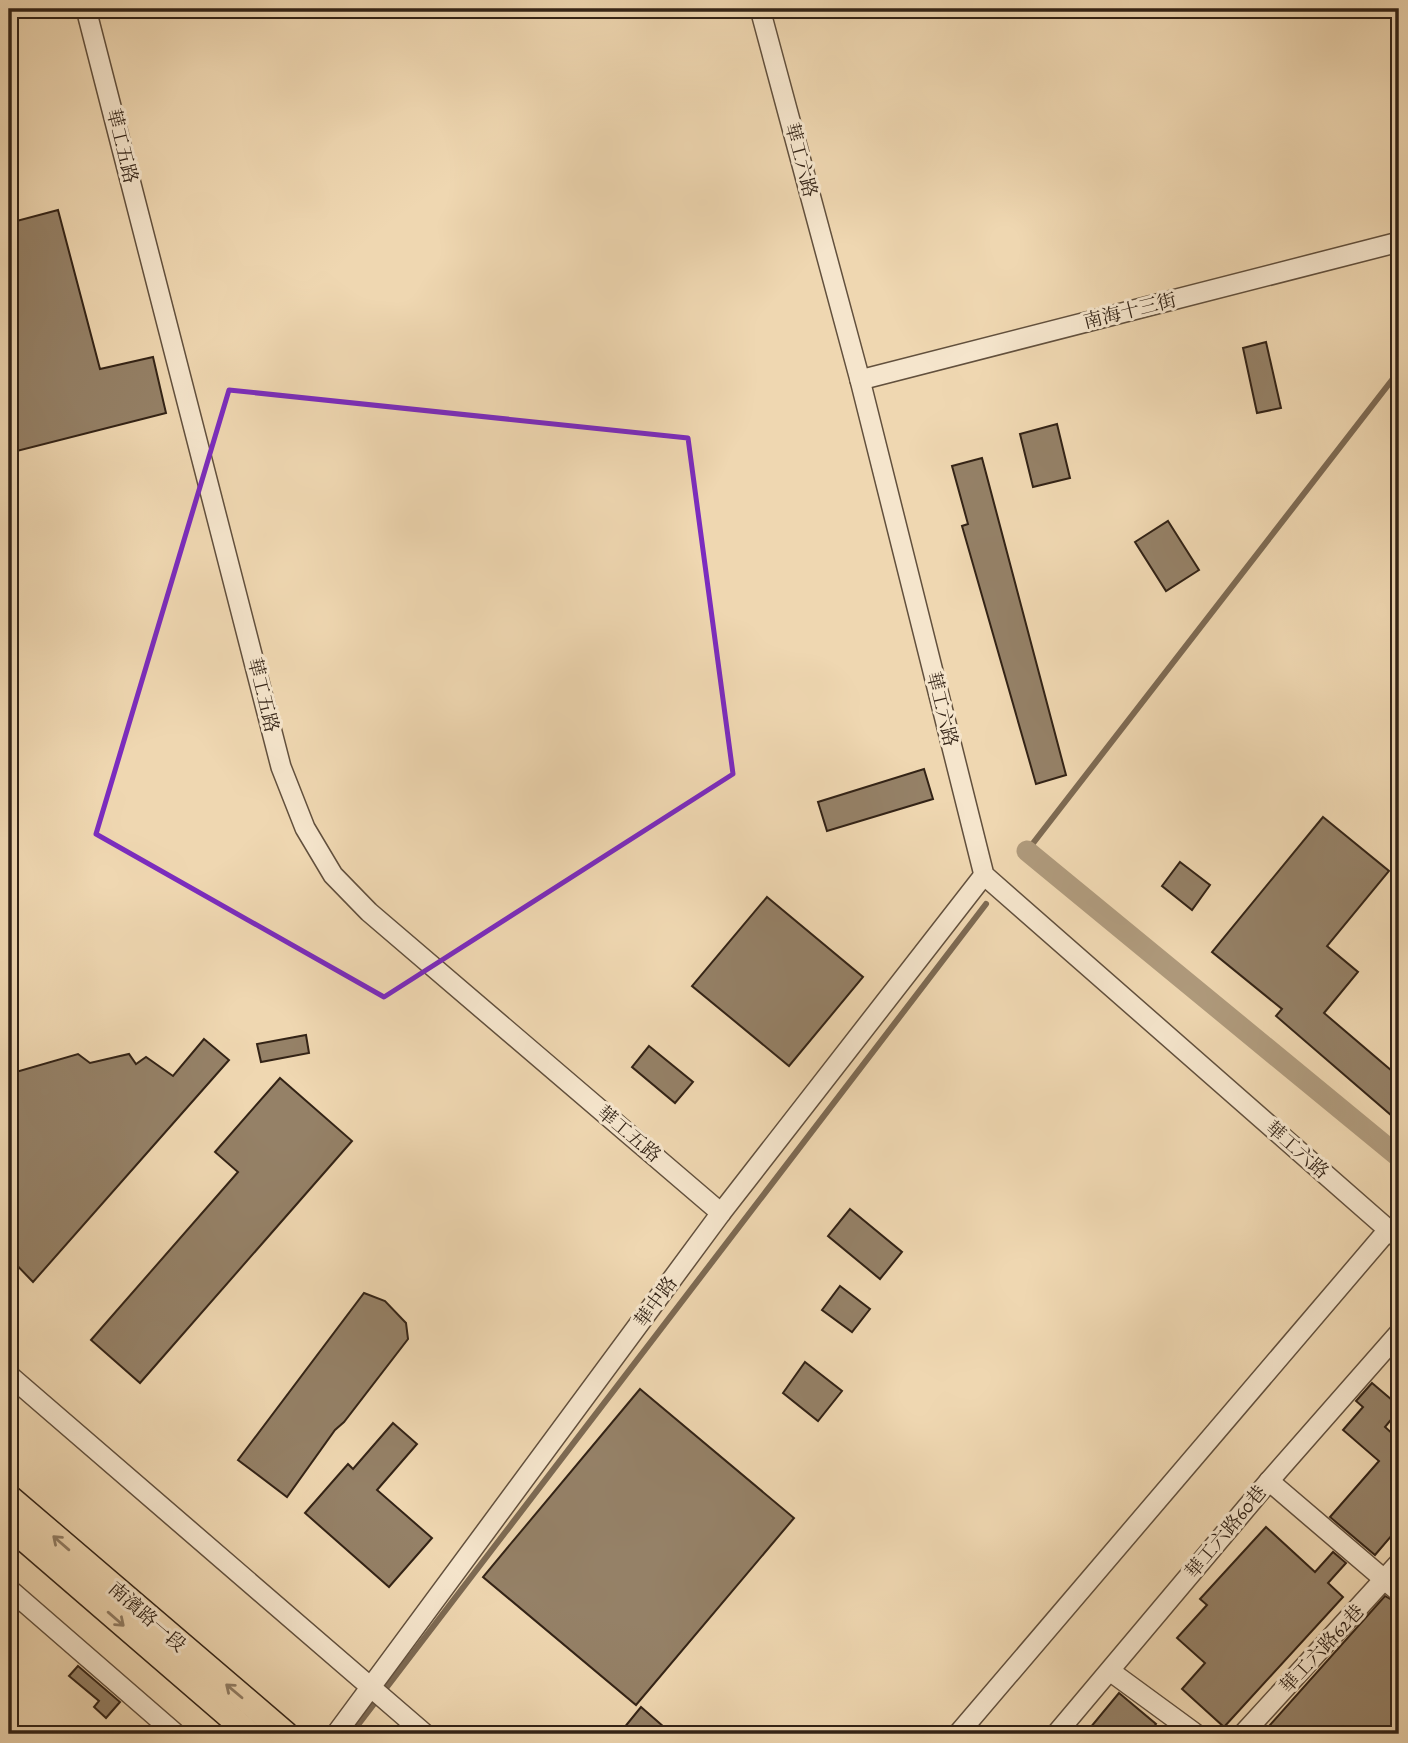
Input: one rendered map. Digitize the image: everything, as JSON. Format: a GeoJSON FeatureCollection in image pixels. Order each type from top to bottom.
{"type":"FeatureCollection","features":[{"type":"Feature","properties":{"kind":"main road","name":"南濱路一段"},"geometry":{"type":"LineString","coordinates":[[9,1497],[286,1734]]}},
{"type":"Feature","properties":{"kind":"main road","name":"南濱路一段"},"geometry":{"type":"LineString","coordinates":[[9,1526],[250,1734]]}},
{"type":"Feature","properties":{"kind":"street","name":"華工五路"},"geometry":{"type":"LineString","coordinates":[[86,9],[281,766],[305,828],[334,875],[369,912],[722,1213]]}},
{"type":"Feature","properties":{"kind":"street","name":"華工六路"},"geometry":{"type":"LineString","coordinates":[[760,9],[860,380],[984,875],[1394,1234]]}},
{"type":"Feature","properties":{"kind":"street","name":"南海十三街"},"geometry":{"type":"LineString","coordinates":[[860,380],[1399,242]]}},
{"type":"Feature","properties":{"kind":"street","name":"華中路"},"geometry":{"type":"LineString","coordinates":[[336,1734],[722,1213],[984,875]]}},
{"type":"Feature","properties":{"kind":"street"},"geometry":{"type":"LineString","coordinates":[[958,1734],[1394,1234]]}},
{"type":"Feature","properties":{"kind":"street","name":"華工六路60巷"},"geometry":{"type":"LineString","coordinates":[[1056,1734],[1269,1481],[1399,1332]]}},
{"type":"Feature","properties":{"kind":"street"},"geometry":{"type":"LineString","coordinates":[[9,1375],[425,1734]]}},
{"type":"Feature","properties":{"kind":"street"},"geometry":{"type":"LineString","coordinates":[[1269,1481],[1392,1586]]}},
{"type":"Feature","properties":{"kind":"street","name":"華工六路62巷"},"geometry":{"type":"LineString","coordinates":[[1243,1734],[1392,1586],[1399,1563]]}},
{"type":"Feature","properties":{"kind":"street"},"geometry":{"type":"LineString","coordinates":[[9,1589],[176,1734]]}},
{"type":"Feature","properties":{"kind":"street"},"geometry":{"type":"LineString","coordinates":[[1110,1671],[1196,1734]]}},
{"type":"Feature","properties":{"kind":"highlighted area"},"geometry":{"type":"Polygon","coordinates":[[[229,390],[688,438],[733,774],[384,997],[96,834],[229,390]]]}},
{"type":"Feature","properties":{"kind":"building"},"geometry":{"type":"Polygon","coordinates":[[[58,210],[100,369],[153,357],[166,413],[9,453],[9,223],[58,210]]]}},
{"type":"Feature","properties":{"kind":"building"},"geometry":{"type":"Polygon","coordinates":[[[1266,342],[1281,408],[1257,413],[1243,348],[1266,342]]]}},
{"type":"Feature","properties":{"kind":"building"},"geometry":{"type":"Polygon","coordinates":[[[1057,424],[1070,478],[1033,487],[1020,434],[1057,424]]]}},
{"type":"Feature","properties":{"kind":"building"},"geometry":{"type":"Polygon","coordinates":[[[982,458],[1066,775],[1036,784],[962,526],[968,524],[952,466],[982,458]]]}},
{"type":"Feature","properties":{"kind":"building"},"geometry":{"type":"Polygon","coordinates":[[[1168,521],[1199,570],[1166,591],[1135,542],[1168,521]]]}},
{"type":"Feature","properties":{"kind":"building"},"geometry":{"type":"Polygon","coordinates":[[[924,769],[933,799],[827,831],[818,802],[924,769]]]}},
{"type":"Feature","properties":{"kind":"building"},"geometry":{"type":"Polygon","coordinates":[[[1323,817],[1389,871],[1327,946],[1358,972],[1324,1013],[1399,1077],[1399,1122],[1276,1016],[1282,1009],[1212,952],[1323,817]]]}},
{"type":"Feature","properties":{"kind":"building"},"geometry":{"type":"Polygon","coordinates":[[[1180,862],[1210,885],[1192,910],[1162,886],[1180,862]]]}},
{"type":"Feature","properties":{"kind":"building"},"geometry":{"type":"Polygon","coordinates":[[[767,897],[863,977],[789,1066],[692,986],[767,897]]]}},
{"type":"Feature","properties":{"kind":"building"},"geometry":{"type":"Polygon","coordinates":[[[306,1035],[309,1053],[261,1062],[257,1044],[306,1035]]]}},
{"type":"Feature","properties":{"kind":"building"},"geometry":{"type":"Polygon","coordinates":[[[204,1039],[229,1060],[33,1282],[9,1257],[9,1074],[78,1054],[90,1063],[129,1054],[136,1064],[146,1057],[173,1076],[204,1039]]]}},
{"type":"Feature","properties":{"kind":"building"},"geometry":{"type":"Polygon","coordinates":[[[649,1046],[693,1082],[675,1103],[632,1067],[649,1046]]]}},
{"type":"Feature","properties":{"kind":"building"},"geometry":{"type":"Polygon","coordinates":[[[280,1078],[352,1141],[140,1383],[91,1340],[238,1172],[215,1152],[280,1078]]]}},
{"type":"Feature","properties":{"kind":"building"},"geometry":{"type":"Polygon","coordinates":[[[850,1209],[902,1252],[880,1279],[828,1236],[850,1209]]]}},
{"type":"Feature","properties":{"kind":"building"},"geometry":{"type":"Polygon","coordinates":[[[840,1286],[870,1309],[852,1332],[822,1310],[840,1286]]]}},
{"type":"Feature","properties":{"kind":"building"},"geometry":{"type":"Polygon","coordinates":[[[364,1293],[385,1301],[406,1323],[408,1339],[335,1430],[287,1497],[238,1460],[364,1293]]]}},
{"type":"Feature","properties":{"kind":"building"},"geometry":{"type":"Polygon","coordinates":[[[805,1362],[842,1391],[818,1421],[783,1393],[805,1362]]]}},
{"type":"Feature","properties":{"kind":"building"},"geometry":{"type":"Polygon","coordinates":[[[1372,1383],[1399,1406],[1399,1410],[1385,1427],[1396,1437],[1392,1441],[1399,1447],[1399,1527],[1375,1555],[1330,1517],[1379,1461],[1343,1430],[1363,1407],[1356,1401],[1372,1383]]]}},
{"type":"Feature","properties":{"kind":"building"},"geometry":{"type":"Polygon","coordinates":[[[640,1389],[794,1518],[636,1705],[483,1577],[640,1389]]]}},
{"type":"Feature","properties":{"kind":"building"},"geometry":{"type":"Polygon","coordinates":[[[393,1423],[417,1444],[377,1490],[432,1538],[389,1587],[305,1513],[348,1464],[353,1469],[393,1423]]]}},
{"type":"Feature","properties":{"kind":"building"},"geometry":{"type":"Polygon","coordinates":[[[1266,1527],[1315,1572],[1333,1552],[1346,1563],[1328,1583],[1343,1597],[1224,1727],[1182,1689],[1205,1663],[1177,1638],[1207,1605],[1200,1599],[1266,1527]]]}},
{"type":"Feature","properties":{"kind":"building"},"geometry":{"type":"Polygon","coordinates":[[[1385,1596],[1399,1604],[1399,1724],[1390,1734],[1262,1734],[1385,1596]]]}},
{"type":"Feature","properties":{"kind":"building"},"geometry":{"type":"Polygon","coordinates":[[[78,1666],[120,1702],[106,1718],[94,1707],[99,1701],[69,1676],[78,1666]]]}},
{"type":"Feature","properties":{"kind":"building"},"geometry":{"type":"Polygon","coordinates":[[[1119,1693],[1156,1724],[1148,1734],[1085,1734],[1119,1693]]]}},
{"type":"Feature","properties":{"kind":"building"},"geometry":{"type":"Polygon","coordinates":[[[641,1707],[672,1734],[619,1734],[641,1707]]]}},
{"type":"Feature","properties":{"kind":"waterway"},"geometry":{"type":"LineString","coordinates":[[1027,851],[1399,371]]}},
{"type":"Feature","properties":{"kind":"waterway"},"geometry":{"type":"LineString","coordinates":[[1027,851],[1399,1157]]}},
{"type":"Feature","properties":{"kind":"waterway"},"geometry":{"type":"LineString","coordinates":[[351,1734],[986,904]]}}]}
